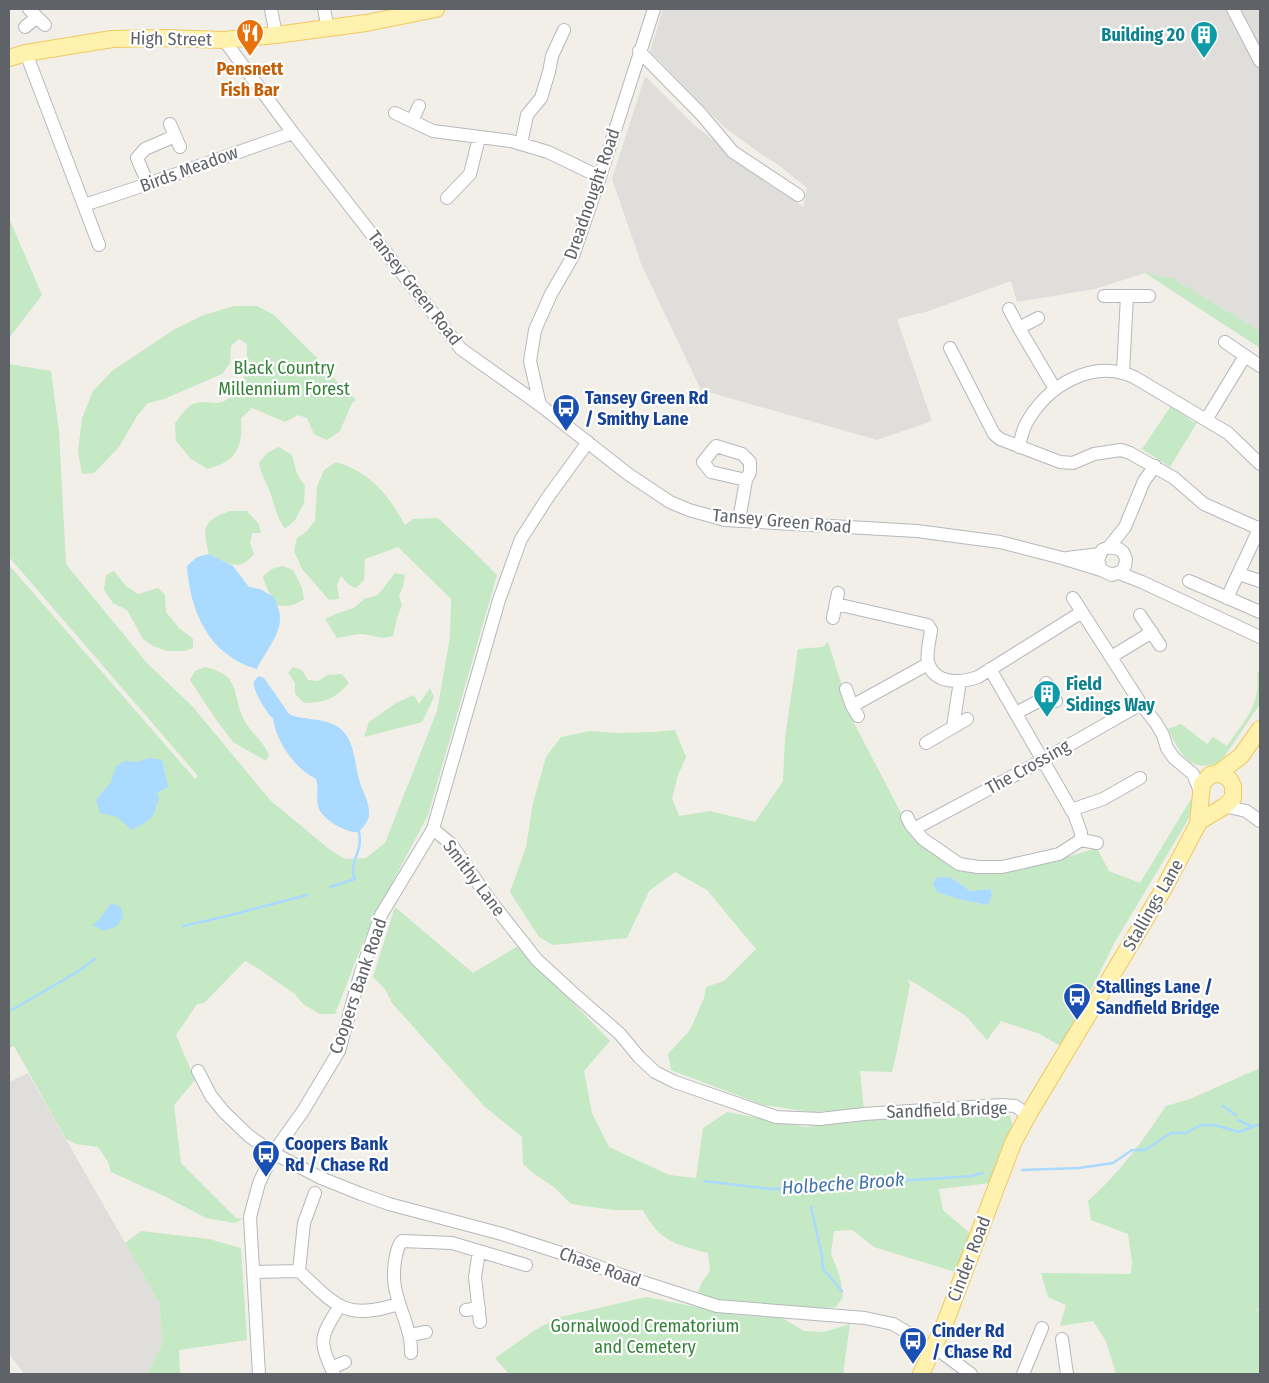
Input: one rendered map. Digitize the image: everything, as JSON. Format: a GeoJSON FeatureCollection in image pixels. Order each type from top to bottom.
{"type":"FeatureCollection","features":[{"type":"Feature","properties":{"kind":"main road","name":"High Street"},"geometry":{"type":"LineString","coordinates":[[9,58],[26,53],[112,39],[224,40],[276,36],[366,23],[436,9]]}},
{"type":"Feature","properties":{"kind":"main road","name":"High Street"},"geometry":{"type":"LineString","coordinates":[[9,47],[86,35],[112,39]]}},
{"type":"Feature","properties":{"kind":"main road"},"geometry":{"type":"LineString","coordinates":[[1241,756],[1233,798],[1223,806],[1209,806],[1201,793],[1202,784],[1241,756],[1260,728]]}},
{"type":"Feature","properties":{"kind":"main road"},"geometry":{"type":"LineString","coordinates":[[1214,775],[1224,775],[1230,780],[1234,789]]}},
{"type":"Feature","properties":{"kind":"main road","name":"Stallings Lane"},"geometry":{"type":"LineString","coordinates":[[1013,1143],[1163,890],[1200,821],[1201,793]]}},
{"type":"Feature","properties":{"kind":"main road","name":"Stallings Lane"},"geometry":{"type":"LineString","coordinates":[[1200,821],[1223,806]]}},
{"type":"Feature","properties":{"kind":"main road","name":"Sandfield Bridge"},"geometry":{"type":"LineString","coordinates":[[992,1199],[1013,1143]]}},
{"type":"Feature","properties":{"kind":"main road","name":"Cinder Road"},"geometry":{"type":"LineString","coordinates":[[921,1374],[945,1323],[992,1199]]}},
{"type":"Feature","properties":{"kind":"street"},"geometry":{"type":"LineString","coordinates":[[271,9],[276,36]]}},
{"type":"Feature","properties":{"kind":"street"},"geometry":{"type":"LineString","coordinates":[[324,9],[328,28]]}},
{"type":"Feature","properties":{"kind":"street","name":"Dreadnought Road"},"geometry":{"type":"LineString","coordinates":[[540,405],[530,361],[535,330],[551,294],[572,256],[600,178],[654,9]]}},
{"type":"Feature","properties":{"kind":"street"},"geometry":{"type":"LineString","coordinates":[[1233,9],[1260,61]]}},
{"type":"Feature","properties":{"kind":"street"},"geometry":{"type":"LineString","coordinates":[[25,27],[37,17]]}},
{"type":"Feature","properties":{"kind":"street"},"geometry":{"type":"LineString","coordinates":[[521,144],[527,115],[541,98],[549,72],[552,41],[564,30]]}},
{"type":"Feature","properties":{"kind":"street","name":"Tansey Green Road"},"geometry":{"type":"LineString","coordinates":[[224,40],[293,133],[461,349],[540,405],[628,474],[670,502],[689,510],[725,520],[917,531],[1000,542],[1062,558],[1112,575],[1123,562]]}},
{"type":"Feature","properties":{"kind":"street"},"geometry":{"type":"LineString","coordinates":[[640,51],[701,114],[732,152],[798,195]]}},
{"type":"Feature","properties":{"kind":"street"},"geometry":{"type":"LineString","coordinates":[[26,53],[99,245]]}},
{"type":"Feature","properties":{"kind":"street"},"geometry":{"type":"LineString","coordinates":[[412,121],[419,106]]}},
{"type":"Feature","properties":{"kind":"street"},"geometry":{"type":"LineString","coordinates":[[395,112],[433,131],[521,144],[548,152],[600,178]]}},
{"type":"Feature","properties":{"kind":"street"},"geometry":{"type":"LineString","coordinates":[[148,184],[137,158],[146,149],[178,142],[170,124]]}},
{"type":"Feature","properties":{"kind":"street","name":"Birds Meadow"},"geometry":{"type":"LineString","coordinates":[[84,205],[293,133]]}},
{"type":"Feature","properties":{"kind":"street"},"geometry":{"type":"LineString","coordinates":[[447,198],[454,182],[470,174],[479,138]]}},
{"type":"Feature","properties":{"kind":"street"},"geometry":{"type":"LineString","coordinates":[[1104,296],[1149,296]]}},
{"type":"Feature","properties":{"kind":"street"},"geometry":{"type":"LineString","coordinates":[[1123,372],[1127,296]]}},
{"type":"Feature","properties":{"kind":"street"},"geometry":{"type":"LineString","coordinates":[[1010,309],[1055,389]]}},
{"type":"Feature","properties":{"kind":"street"},"geometry":{"type":"LineString","coordinates":[[1019,328],[1038,318]]}},
{"type":"Feature","properties":{"kind":"street"},"geometry":{"type":"LineString","coordinates":[[1225,342],[1260,366]]}},
{"type":"Feature","properties":{"kind":"street"},"geometry":{"type":"LineString","coordinates":[[950,348],[994,434],[1000,439],[1060,462],[1073,463],[1094,454],[1121,450],[1155,466],[1174,478],[1204,504],[1260,528],[1227,598]]}},
{"type":"Feature","properties":{"kind":"street"},"geometry":{"type":"LineString","coordinates":[[1206,420],[1245,356]]}},
{"type":"Feature","properties":{"kind":"street"},"geometry":{"type":"LineString","coordinates":[[1019,447],[1024,426],[1055,389],[1082,375],[1108,370],[1123,372],[1134,377],[1228,433],[1260,464]]}},
{"type":"Feature","properties":{"kind":"street","name":"Smithy Lane"},"geometry":{"type":"LineString","coordinates":[[588,442],[548,497],[521,539],[499,600],[433,829],[451,844],[489,899],[537,960],[620,1034],[639,1058],[656,1072],[675,1082],[776,1117],[820,1119],[864,1114]]}},
{"type":"Feature","properties":{"kind":"street"},"geometry":{"type":"LineString","coordinates":[[1123,562],[1125,527],[1144,481],[1155,466]]}},
{"type":"Feature","properties":{"kind":"street"},"geometry":{"type":"LineString","coordinates":[[739,520],[746,480]]}},
{"type":"Feature","properties":{"kind":"street"},"geometry":{"type":"LineString","coordinates":[[1101,570],[1098,564],[1104,550],[1125,527]]}},
{"type":"Feature","properties":{"kind":"street","name":"Tansey Green Road"},"geometry":{"type":"LineString","coordinates":[[1062,558],[1119,549],[1123,562],[1142,582],[1260,637]]}},
{"type":"Feature","properties":{"kind":"street"},"geometry":{"type":"LineString","coordinates":[[1239,574],[1260,581]]}},
{"type":"Feature","properties":{"kind":"street"},"geometry":{"type":"LineString","coordinates":[[1189,581],[1260,612]]}},
{"type":"Feature","properties":{"kind":"street"},"geometry":{"type":"LineString","coordinates":[[1073,598],[1141,704],[1156,723],[1170,753],[1193,774],[1201,793]]}},
{"type":"Feature","properties":{"kind":"street"},"geometry":{"type":"LineString","coordinates":[[833,618],[837,599],[928,625],[931,630],[928,664],[938,678],[966,681],[978,677],[1082,612]]}},
{"type":"Feature","properties":{"kind":"street"},"geometry":{"type":"LineString","coordinates":[[1140,615],[1160,645]]}},
{"type":"Feature","properties":{"kind":"street"},"geometry":{"type":"LineString","coordinates":[[1111,657],[1152,632]]}},
{"type":"Feature","properties":{"kind":"street"},"geometry":{"type":"LineString","coordinates":[[846,689],[855,711],[928,664]]}},
{"type":"Feature","properties":{"kind":"street"},"geometry":{"type":"LineString","coordinates":[[990,669],[1071,810],[1081,832],[1082,840]]}},
{"type":"Feature","properties":{"kind":"street"},"geometry":{"type":"LineString","coordinates":[[953,727],[960,681]]}},
{"type":"Feature","properties":{"kind":"street"},"geometry":{"type":"LineString","coordinates":[[1016,713],[1051,692]]}},
{"type":"Feature","properties":{"kind":"street","name":"The Crossing"},"geometry":{"type":"LineString","coordinates":[[914,829],[1043,760],[1141,704]]}},
{"type":"Feature","properties":{"kind":"street"},"geometry":{"type":"LineString","coordinates":[[926,743],[967,719]]}},
{"type":"Feature","properties":{"kind":"street"},"geometry":{"type":"LineString","coordinates":[[1193,774],[1214,775]]}},
{"type":"Feature","properties":{"kind":"street"},"geometry":{"type":"LineString","coordinates":[[1071,810],[1129,791],[1140,778]]}},
{"type":"Feature","properties":{"kind":"street"},"geometry":{"type":"LineString","coordinates":[[1234,789],[1246,811]]}},
{"type":"Feature","properties":{"kind":"street"},"geometry":{"type":"LineString","coordinates":[[1223,806],[1246,811],[1260,821]]}},
{"type":"Feature","properties":{"kind":"street"},"geometry":{"type":"LineString","coordinates":[[907,816],[914,829],[923,839],[959,864],[978,867],[1002,867],[1059,854],[1082,840],[1097,843]]}},
{"type":"Feature","properties":{"kind":"street","name":"Coopers Bank Road"},"geometry":{"type":"LineString","coordinates":[[259,1374],[250,1217],[259,1183],[273,1154],[303,1112],[339,1051],[361,972],[381,915],[433,829]]}},
{"type":"Feature","properties":{"kind":"street","name":"Chase Road"},"geometry":{"type":"LineString","coordinates":[[198,1071],[211,1096],[224,1112],[249,1136],[273,1154],[322,1178],[371,1198],[561,1253],[621,1276],[717,1306],[865,1318],[893,1324],[910,1334],[923,1346],[932,1348],[971,1374]]}},
{"type":"Feature","properties":{"kind":"street","name":"Sandfield Bridge"},"geometry":{"type":"LineString","coordinates":[[864,1114],[1002,1104],[1015,1106],[1028,1115]]}},
{"type":"Feature","properties":{"kind":"street"},"geometry":{"type":"LineString","coordinates":[[299,1271],[304,1223],[315,1193]]}},
{"type":"Feature","properties":{"kind":"street"},"geometry":{"type":"LineString","coordinates":[[411,1353],[410,1336],[398,1304],[393,1280],[393,1268],[399,1244],[402,1241],[452,1243],[526,1265]]}},
{"type":"Feature","properties":{"kind":"street"},"geometry":{"type":"LineString","coordinates":[[479,1251],[475,1277],[480,1322]]}},
{"type":"Feature","properties":{"kind":"street"},"geometry":{"type":"LineString","coordinates":[[253,1272],[299,1271],[339,1307],[362,1312],[381,1310],[398,1304]]}},
{"type":"Feature","properties":{"kind":"street"},"geometry":{"type":"LineString","coordinates":[[339,1307],[324,1332],[322,1344],[333,1371],[345,1362]]}},
{"type":"Feature","properties":{"kind":"street"},"geometry":{"type":"LineString","coordinates":[[466,1310],[479,1308]]}},
{"type":"Feature","properties":{"kind":"street"},"geometry":{"type":"LineString","coordinates":[[1023,1374],[1042,1328]]}},
{"type":"Feature","properties":{"kind":"street"},"geometry":{"type":"LineString","coordinates":[[410,1336],[426,1332]]}},
{"type":"Feature","properties":{"kind":"street"},"geometry":{"type":"LineString","coordinates":[[1062,1339],[1068,1374]]}},
{"type":"Feature","properties":{"kind":"shaded area"},"geometry":{"type":"Polygon","coordinates":[[[663,9],[1260,9],[1260,331],[1172,278],[1145,273],[1095,289],[1017,302],[1011,281],[929,311],[897,319],[932,421],[877,440],[701,390],[642,266],[612,179],[645,76],[695,126],[803,207],[807,188],[776,163],[723,126],[650,51],[663,9]]]}},
{"type":"Feature","properties":{"kind":"shaded area"},"geometry":{"type":"Polygon","coordinates":[[[28,1073],[160,1304],[162,1345],[147,1374],[24,1374],[9,1353],[9,1082],[28,1073]]]}},
{"type":"Feature","properties":{"kind":"green space"},"geometry":{"type":"Polygon","coordinates":[[[9,218],[42,295],[9,338],[9,218]]]}},
{"type":"Feature","properties":{"kind":"green space"},"geometry":{"type":"Polygon","coordinates":[[[1145,273],[1172,278],[1260,331],[1260,348],[1145,273]]]}},
{"type":"Feature","properties":{"kind":"green space","name":"Black Country Millennium Forest"},"geometry":{"type":"Polygon","coordinates":[[[234,306],[257,306],[274,315],[356,400],[352,403],[340,431],[327,440],[314,434],[307,418],[298,415],[285,422],[252,408],[241,418],[241,437],[232,457],[218,466],[208,469],[191,459],[176,441],[175,423],[191,405],[199,402],[222,402],[236,392],[244,378],[247,344],[239,339],[231,346],[230,363],[222,374],[164,399],[148,403],[137,416],[119,447],[94,473],[82,474],[78,451],[82,418],[93,391],[112,371],[175,329],[204,315],[234,306]]]}},
{"type":"Feature","properties":{"kind":"green space"},"geometry":{"type":"Polygon","coordinates":[[[9,364],[51,371],[59,432],[66,564],[147,663],[193,707],[270,800],[329,849],[345,859],[366,858],[385,843],[437,711],[450,637],[451,599],[398,547],[365,559],[364,580],[356,588],[349,585],[341,576],[337,585],[339,599],[329,600],[302,569],[294,551],[297,538],[306,532],[315,521],[317,487],[324,470],[336,462],[368,478],[392,503],[405,525],[413,519],[438,518],[497,575],[428,815],[362,945],[335,1014],[320,1014],[303,1004],[295,994],[245,961],[204,1003],[197,1004],[176,1035],[195,1080],[174,1105],[181,1163],[236,1218],[243,1219],[235,1223],[206,1218],[111,1172],[108,1162],[98,1147],[76,1144],[66,1139],[14,1046],[9,1048],[9,565],[195,779],[198,776],[9,557],[9,364]]]}},
{"type":"Feature","properties":{"kind":"green space"},"geometry":{"type":"Polygon","coordinates":[[[1171,406],[1193,422],[1198,421],[1170,467],[1142,449],[1171,406]]]}},
{"type":"Feature","properties":{"kind":"green space","name":"Black Country Millennium Forest"},"geometry":{"type":"Polygon","coordinates":[[[279,447],[292,455],[297,474],[305,486],[304,503],[295,520],[285,529],[259,463],[267,453],[279,447]]]}},
{"type":"Feature","properties":{"kind":"green space"},"geometry":{"type":"Polygon","coordinates":[[[230,511],[247,511],[258,523],[261,533],[252,533],[250,543],[254,554],[248,560],[238,565],[227,563],[209,554],[205,531],[214,518],[230,511]]]}},
{"type":"Feature","properties":{"kind":"green space"},"geometry":{"type":"Polygon","coordinates":[[[282,566],[293,570],[302,588],[304,599],[284,606],[276,605],[263,576],[272,569],[282,566]]]}},
{"type":"Feature","properties":{"kind":"green space"},"geometry":{"type":"Polygon","coordinates":[[[114,571],[126,586],[138,594],[158,588],[165,595],[166,612],[179,628],[193,639],[193,648],[185,651],[167,651],[153,646],[143,639],[127,610],[113,603],[104,590],[106,575],[114,571]]]}},
{"type":"Feature","properties":{"kind":"green space"},"geometry":{"type":"Polygon","coordinates":[[[395,573],[405,575],[399,596],[402,605],[393,636],[380,637],[355,634],[337,638],[325,619],[354,608],[364,599],[378,595],[395,573]]]}},
{"type":"Feature","properties":{"kind":"green space"},"geometry":{"type":"Polygon","coordinates":[[[828,642],[853,721],[901,813],[917,836],[958,868],[993,874],[1047,863],[1097,848],[1109,871],[1140,883],[1194,794],[1189,818],[1115,942],[1062,1047],[1040,1034],[1001,1021],[987,1040],[966,1016],[907,979],[910,984],[892,1072],[860,1071],[864,1110],[812,1112],[763,1105],[671,1070],[668,1054],[690,1030],[704,998],[706,987],[724,981],[756,949],[707,890],[675,872],[649,891],[627,938],[553,945],[539,937],[510,892],[526,847],[533,803],[546,757],[561,737],[590,731],[618,733],[675,730],[686,757],[678,775],[672,798],[679,816],[710,811],[755,822],[783,781],[785,738],[798,649],[823,647],[828,642]],[[952,878],[958,899],[988,905],[990,889],[970,891],[952,878]]]}},
{"type":"Feature","properties":{"kind":"green space"},"geometry":{"type":"Polygon","coordinates":[[[205,667],[226,676],[231,682],[246,723],[269,755],[266,761],[233,742],[190,680],[195,671],[205,667]]]}},
{"type":"Feature","properties":{"kind":"green space"},"geometry":{"type":"Polygon","coordinates":[[[293,667],[302,670],[308,680],[318,681],[328,675],[342,674],[349,683],[339,693],[329,699],[304,703],[295,694],[295,683],[288,673],[293,667]]]}},
{"type":"Feature","properties":{"kind":"green space"},"geometry":{"type":"Polygon","coordinates":[[[1260,671],[1260,704],[1220,763],[1200,765],[1187,759],[1168,729],[1181,724],[1207,744],[1213,737],[1227,746],[1254,703],[1258,684],[1257,672],[1260,671]]]}},
{"type":"Feature","properties":{"kind":"green space"},"geometry":{"type":"Polygon","coordinates":[[[430,688],[434,697],[422,722],[364,737],[369,722],[396,703],[414,695],[419,704],[430,688]]]}},
{"type":"Feature","properties":{"kind":"green space"},"geometry":{"type":"Polygon","coordinates":[[[395,907],[473,973],[518,946],[610,1041],[584,1071],[592,1113],[609,1147],[669,1175],[696,1178],[703,1128],[727,1112],[805,1127],[971,1110],[1010,1116],[1013,1128],[991,1183],[939,1189],[943,1210],[972,1235],[955,1272],[874,1247],[852,1230],[834,1231],[831,1254],[840,1277],[843,1297],[836,1307],[805,1310],[713,1299],[698,1292],[710,1271],[708,1253],[677,1244],[662,1235],[649,1221],[643,1210],[613,1210],[571,1204],[554,1187],[523,1164],[522,1137],[485,1107],[392,1003],[385,989],[373,977],[395,907]]]}},
{"type":"Feature","properties":{"kind":"green space"},"geometry":{"type":"Polygon","coordinates":[[[1260,1068],[1260,1306],[1257,1311],[1260,1310],[1260,1374],[1116,1374],[1106,1341],[1093,1321],[1060,1326],[1066,1305],[1048,1297],[1041,1273],[1131,1274],[1132,1262],[1128,1234],[1091,1220],[1088,1201],[1120,1168],[1166,1106],[1190,1099],[1260,1068]]]}},
{"type":"Feature","properties":{"kind":"green space"},"geometry":{"type":"Polygon","coordinates":[[[141,1231],[209,1239],[241,1248],[247,1340],[179,1350],[180,1374],[147,1374],[162,1345],[160,1304],[125,1243],[141,1231]]]}},
{"type":"Feature","properties":{"kind":"green space","name":"Gornalwood Crematorium and Cemetery"},"geometry":{"type":"Polygon","coordinates":[[[646,1297],[737,1315],[782,1318],[804,1331],[824,1332],[850,1324],[843,1374],[509,1374],[495,1358],[535,1330],[560,1317],[646,1297]]]}},
{"type":"Feature","properties":{"kind":"water"},"geometry":{"type":"Polygon","coordinates":[[[209,554],[233,566],[249,587],[260,589],[274,597],[279,612],[280,624],[257,669],[241,663],[227,654],[205,630],[198,616],[189,583],[187,566],[197,557],[209,554]]]}},
{"type":"Feature","properties":{"kind":"water"},"geometry":{"type":"Polygon","coordinates":[[[259,676],[264,678],[289,714],[332,724],[348,737],[369,811],[368,820],[359,832],[348,831],[335,825],[320,811],[317,803],[316,779],[301,768],[287,753],[278,735],[273,718],[257,695],[254,681],[259,676]]]}},
{"type":"Feature","properties":{"kind":"water"},"geometry":{"type":"Polygon","coordinates":[[[149,758],[162,760],[168,787],[157,793],[159,800],[151,817],[132,830],[117,817],[100,813],[96,800],[111,782],[116,766],[125,761],[137,762],[149,758]]]}},
{"type":"Feature","properties":{"kind":"water"},"geometry":{"type":"Polygon","coordinates":[[[937,877],[952,878],[970,891],[990,889],[992,895],[988,905],[958,899],[937,892],[933,884],[937,877]]]}},
{"type":"Feature","properties":{"kind":"water"},"geometry":{"type":"Polygon","coordinates":[[[111,903],[121,907],[123,917],[117,926],[104,931],[92,925],[99,920],[111,903]]]}},
{"type":"Feature","properties":{"kind":"waterway"},"geometry":{"type":"LineString","coordinates":[[330,887],[355,879],[353,867],[360,844],[359,832]]}},
{"type":"Feature","properties":{"kind":"waterway"},"geometry":{"type":"LineString","coordinates":[[183,926],[307,895]]}},
{"type":"Feature","properties":{"kind":"waterway"},"geometry":{"type":"LineString","coordinates":[[12,1010],[77,972],[95,959]]}},
{"type":"Feature","properties":{"kind":"waterway"},"geometry":{"type":"LineString","coordinates":[[1223,1106],[1236,1115]]}},
{"type":"Feature","properties":{"kind":"waterway"},"geometry":{"type":"LineString","coordinates":[[1238,1120],[1253,1127]]}},
{"type":"Feature","properties":{"kind":"waterway","name":"Holbeche Brook"},"geometry":{"type":"LineString","coordinates":[[1022,1170],[1079,1168],[1113,1163],[1132,1150],[1145,1150],[1171,1133],[1186,1133],[1201,1125],[1214,1125],[1239,1132],[1260,1124]]}},
{"type":"Feature","properties":{"kind":"waterway","name":"Holbeche Brook"},"geometry":{"type":"LineString","coordinates":[[704,1181],[771,1189],[971,1176],[983,1173]]}},
{"type":"Feature","properties":{"kind":"waterway"},"geometry":{"type":"LineString","coordinates":[[811,1207],[823,1269],[842,1291]]}},
{"type":"Feature","properties":{"kind":"place","name":"Pensnett Fish Bar"},"geometry":{"type":"Point","coordinates":[250,57]}},
{"type":"Feature","properties":{"kind":"place","name":"Building 20"},"geometry":{"type":"Point","coordinates":[1204,59]}},
{"type":"Feature","properties":{"kind":"place","name":"Tansey Green Rd / Smithy Lane"},"geometry":{"type":"Point","coordinates":[566,432]}},
{"type":"Feature","properties":{"kind":"place","name":"Field Sidings Way"},"geometry":{"type":"Point","coordinates":[1047,718]}},
{"type":"Feature","properties":{"kind":"place","name":"Stallings Lane / Sandfield Bridge"},"geometry":{"type":"Point","coordinates":[1077,1021]}},
{"type":"Feature","properties":{"kind":"place","name":"Coopers Bank Rd / Chase Rd"},"geometry":{"type":"Point","coordinates":[266,1178]}},
{"type":"Feature","properties":{"kind":"place","name":"Cinder Rd / Chase Rd"},"geometry":{"type":"Point","coordinates":[913,1365]}}]}
